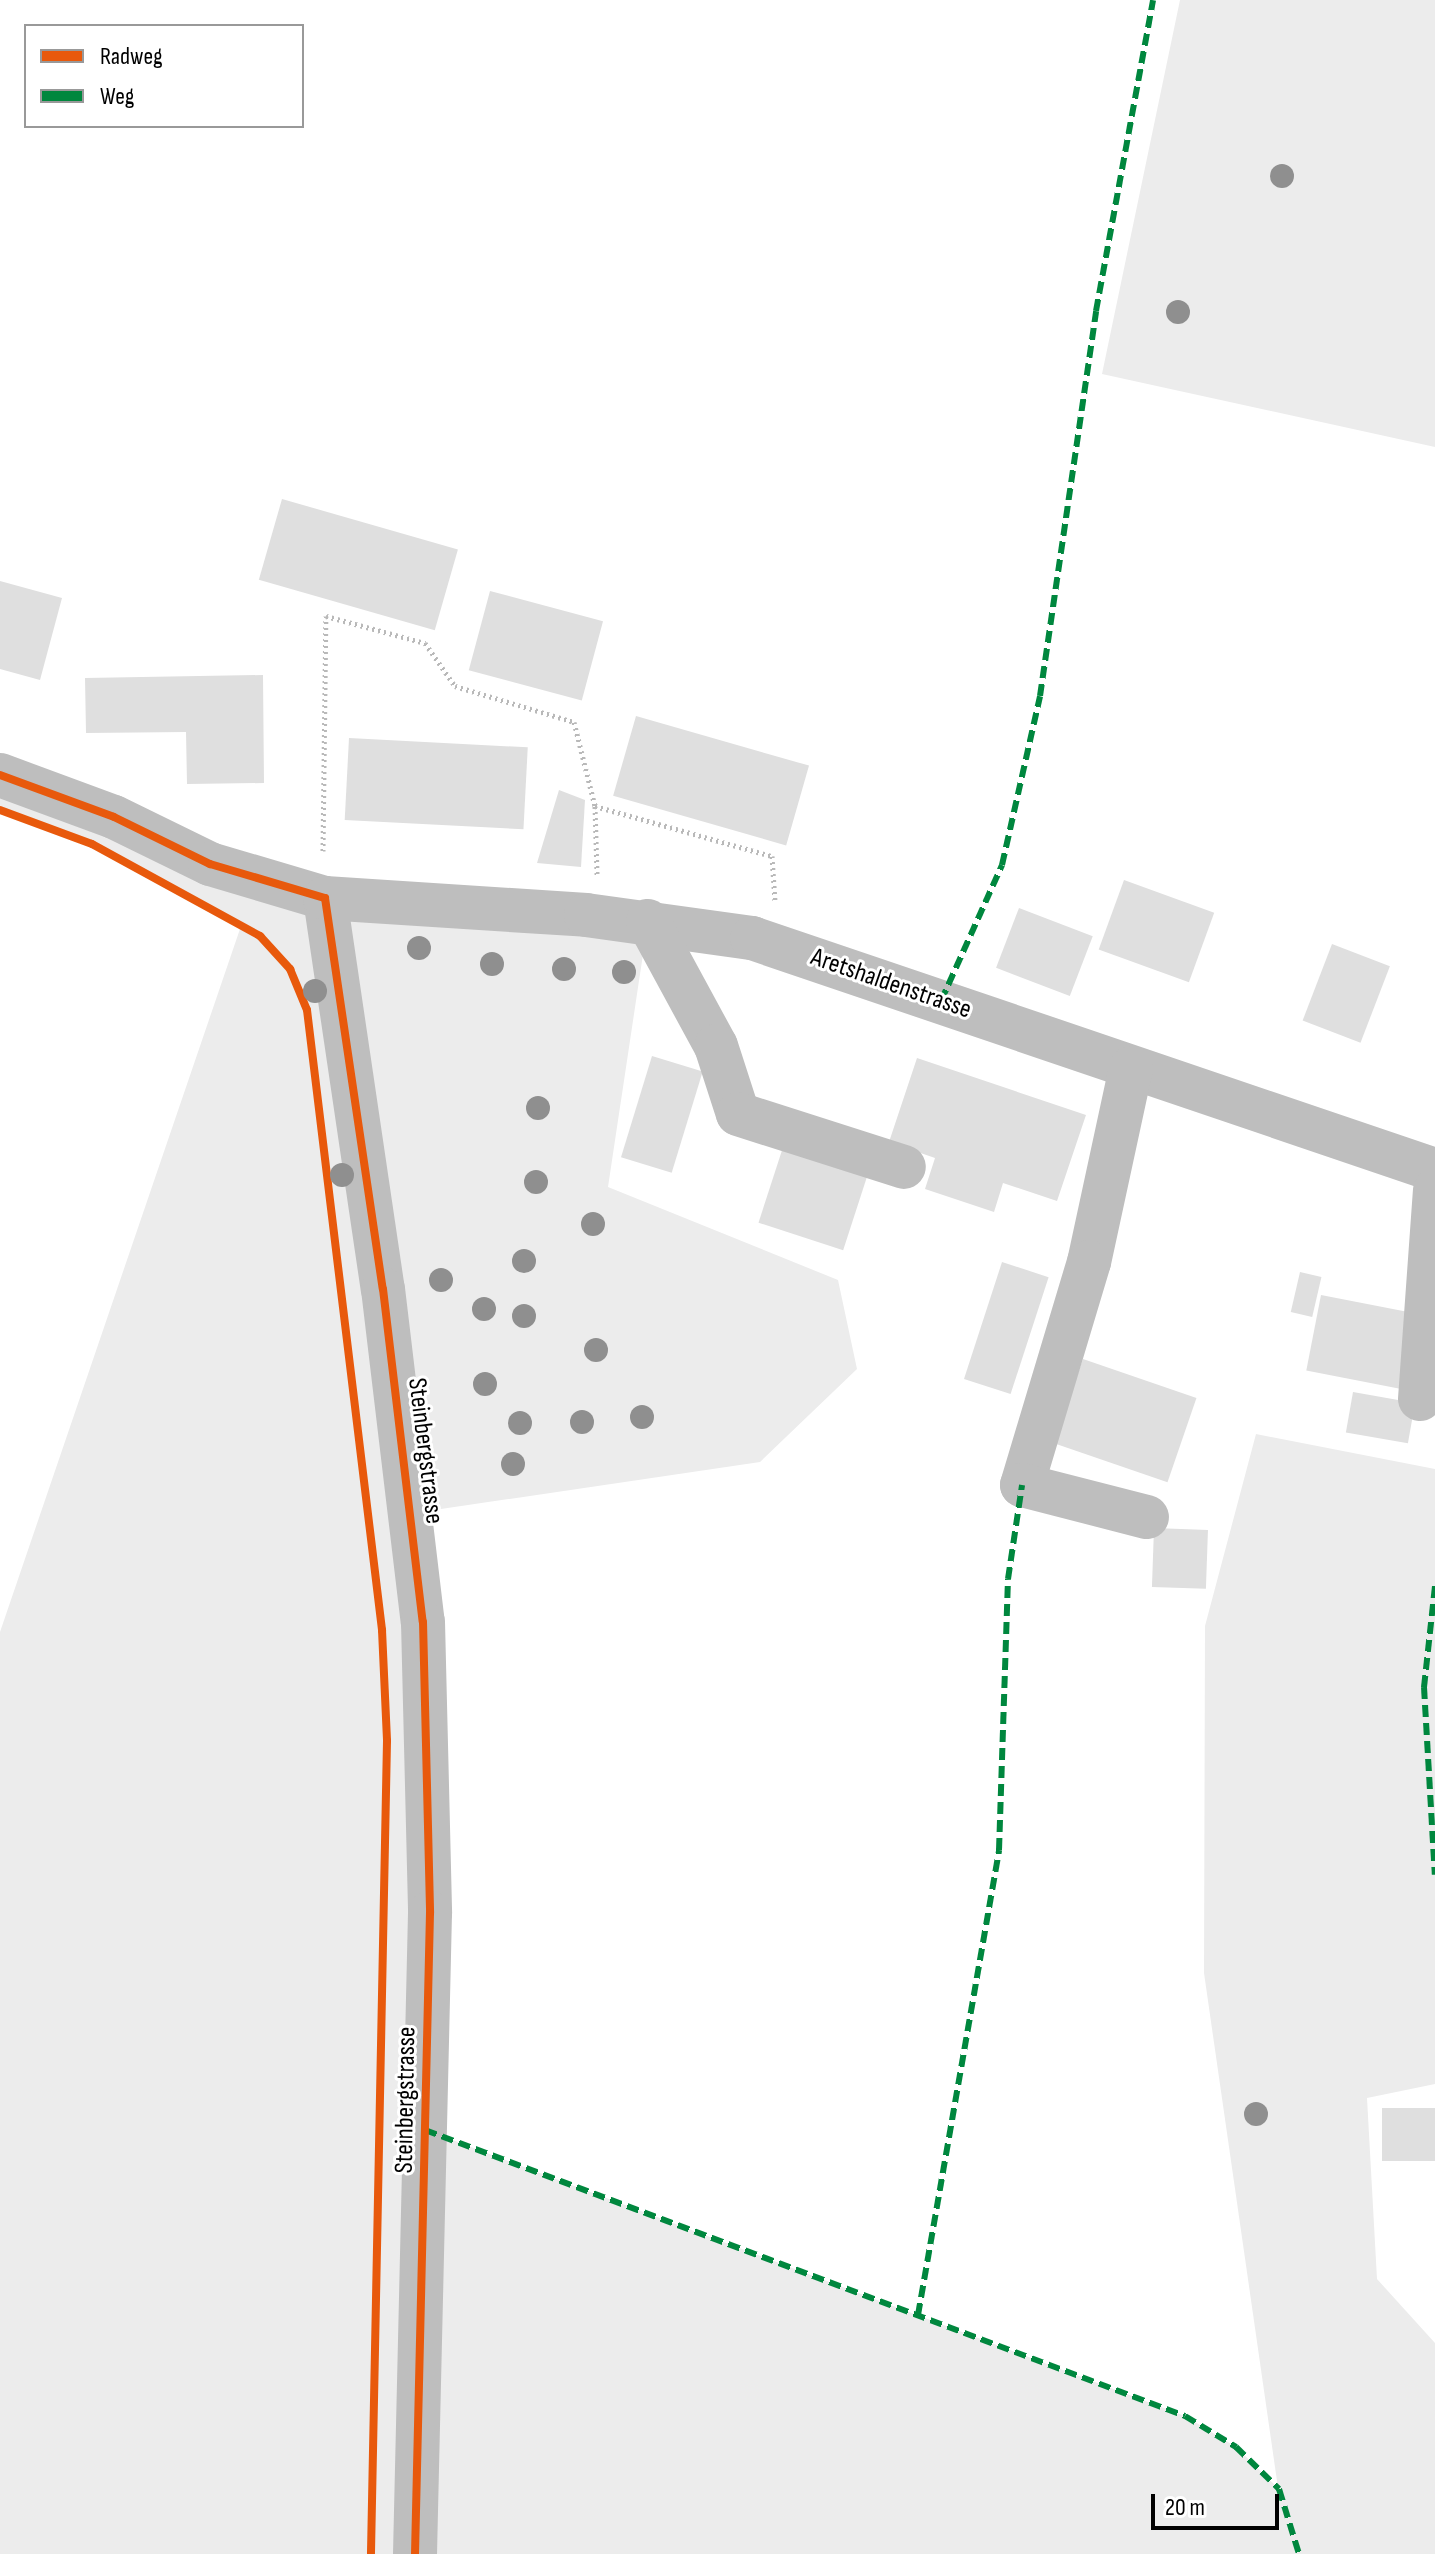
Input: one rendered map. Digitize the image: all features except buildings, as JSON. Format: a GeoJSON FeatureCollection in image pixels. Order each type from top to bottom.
{"type":"FeatureCollection","features":[{"type":"Feature","properties":{"kind":"street"},"geometry":{"type":"LineString","coordinates":[[0,775],[114,817],[210,864],[325,898]]}},
{"type":"Feature","properties":{"kind":"street","name":"Aretshaldenstrasse"},"geometry":{"type":"LineString","coordinates":[[325,898],[648,921],[779,946],[1435,1170]]}},
{"type":"Feature","properties":{"kind":"street","name":"Steinbergstrasse"},"geometry":{"type":"LineString","coordinates":[[325,898],[381,1274],[423,1622],[430,1913],[415,2554]]}},
{"type":"Feature","properties":{"kind":"street"},"geometry":{"type":"LineString","coordinates":[[648,921],[716,1046],[738,1114],[904,1167]]}},
{"type":"Feature","properties":{"kind":"street"},"geometry":{"type":"LineString","coordinates":[[1131,1068],[1089,1262],[1022,1485],[1147,1517]]}},
{"type":"Feature","properties":{"kind":"street"},"geometry":{"type":"LineString","coordinates":[[1420,1399],[1435,1191]]}},
{"type":"Feature","properties":{"kind":"path"},"geometry":{"type":"LineString","coordinates":[[323,846],[326,616],[425,643],[455,686],[574,722],[595,806],[597,916]]}},
{"type":"Feature","properties":{"kind":"path"},"geometry":{"type":"LineString","coordinates":[[595,806],[772,856],[779,946]]}},
{"type":"Feature","properties":{"kind":"shaded area"},"geometry":{"type":"Polygon","coordinates":[[[1180,0],[1435,0],[1435,447],[1102,374],[1180,0]]]}},
{"type":"Feature","properties":{"kind":"shaded area"},"geometry":{"type":"Polygon","coordinates":[[[0,775],[210,864],[648,921],[608,1187],[838,1280],[857,1369],[760,1462],[414,1513],[426,2130],[1185,2416],[1236,2447],[1278,2488],[1204,1973],[1205,1626],[1256,1434],[1435,1469],[1435,2084],[1367,2098],[1377,2279],[1435,2343],[1435,2554],[0,2554],[0,1632],[241,926],[92,844],[0,810],[0,775]]]}},
{"type":"Feature","properties":{"kind":"marked path"},"geometry":{"type":"LineString","coordinates":[[941,1001],[1002,865],[1040,696],[1096,311],[1153,0]]}},
{"type":"Feature","properties":{"kind":"marked path"},"geometry":{"type":"LineString","coordinates":[[918,2315],[999,1850],[1008,1579],[1022,1485]]}},
{"type":"Feature","properties":{"kind":"marked path"},"geometry":{"type":"LineString","coordinates":[[1435,1586],[1424,1687],[1435,1875]]}},
{"type":"Feature","properties":{"kind":"marked path"},"geometry":{"type":"LineString","coordinates":[[425,2130],[1185,2416],[1236,2447],[1279,2489],[1299,2554]]}},
{"type":"Feature","properties":{"kind":"cycle path"},"geometry":{"type":"LineString","coordinates":[[0,775],[114,817],[210,864],[325,898],[383,1289],[423,1622],[430,1913],[415,2554]]}},
{"type":"Feature","properties":{"kind":"cycle path"},"geometry":{"type":"LineString","coordinates":[[0,810],[92,844],[260,936],[290,969],[307,1010],[382,1630],[387,1741],[371,2554]]}}]}
